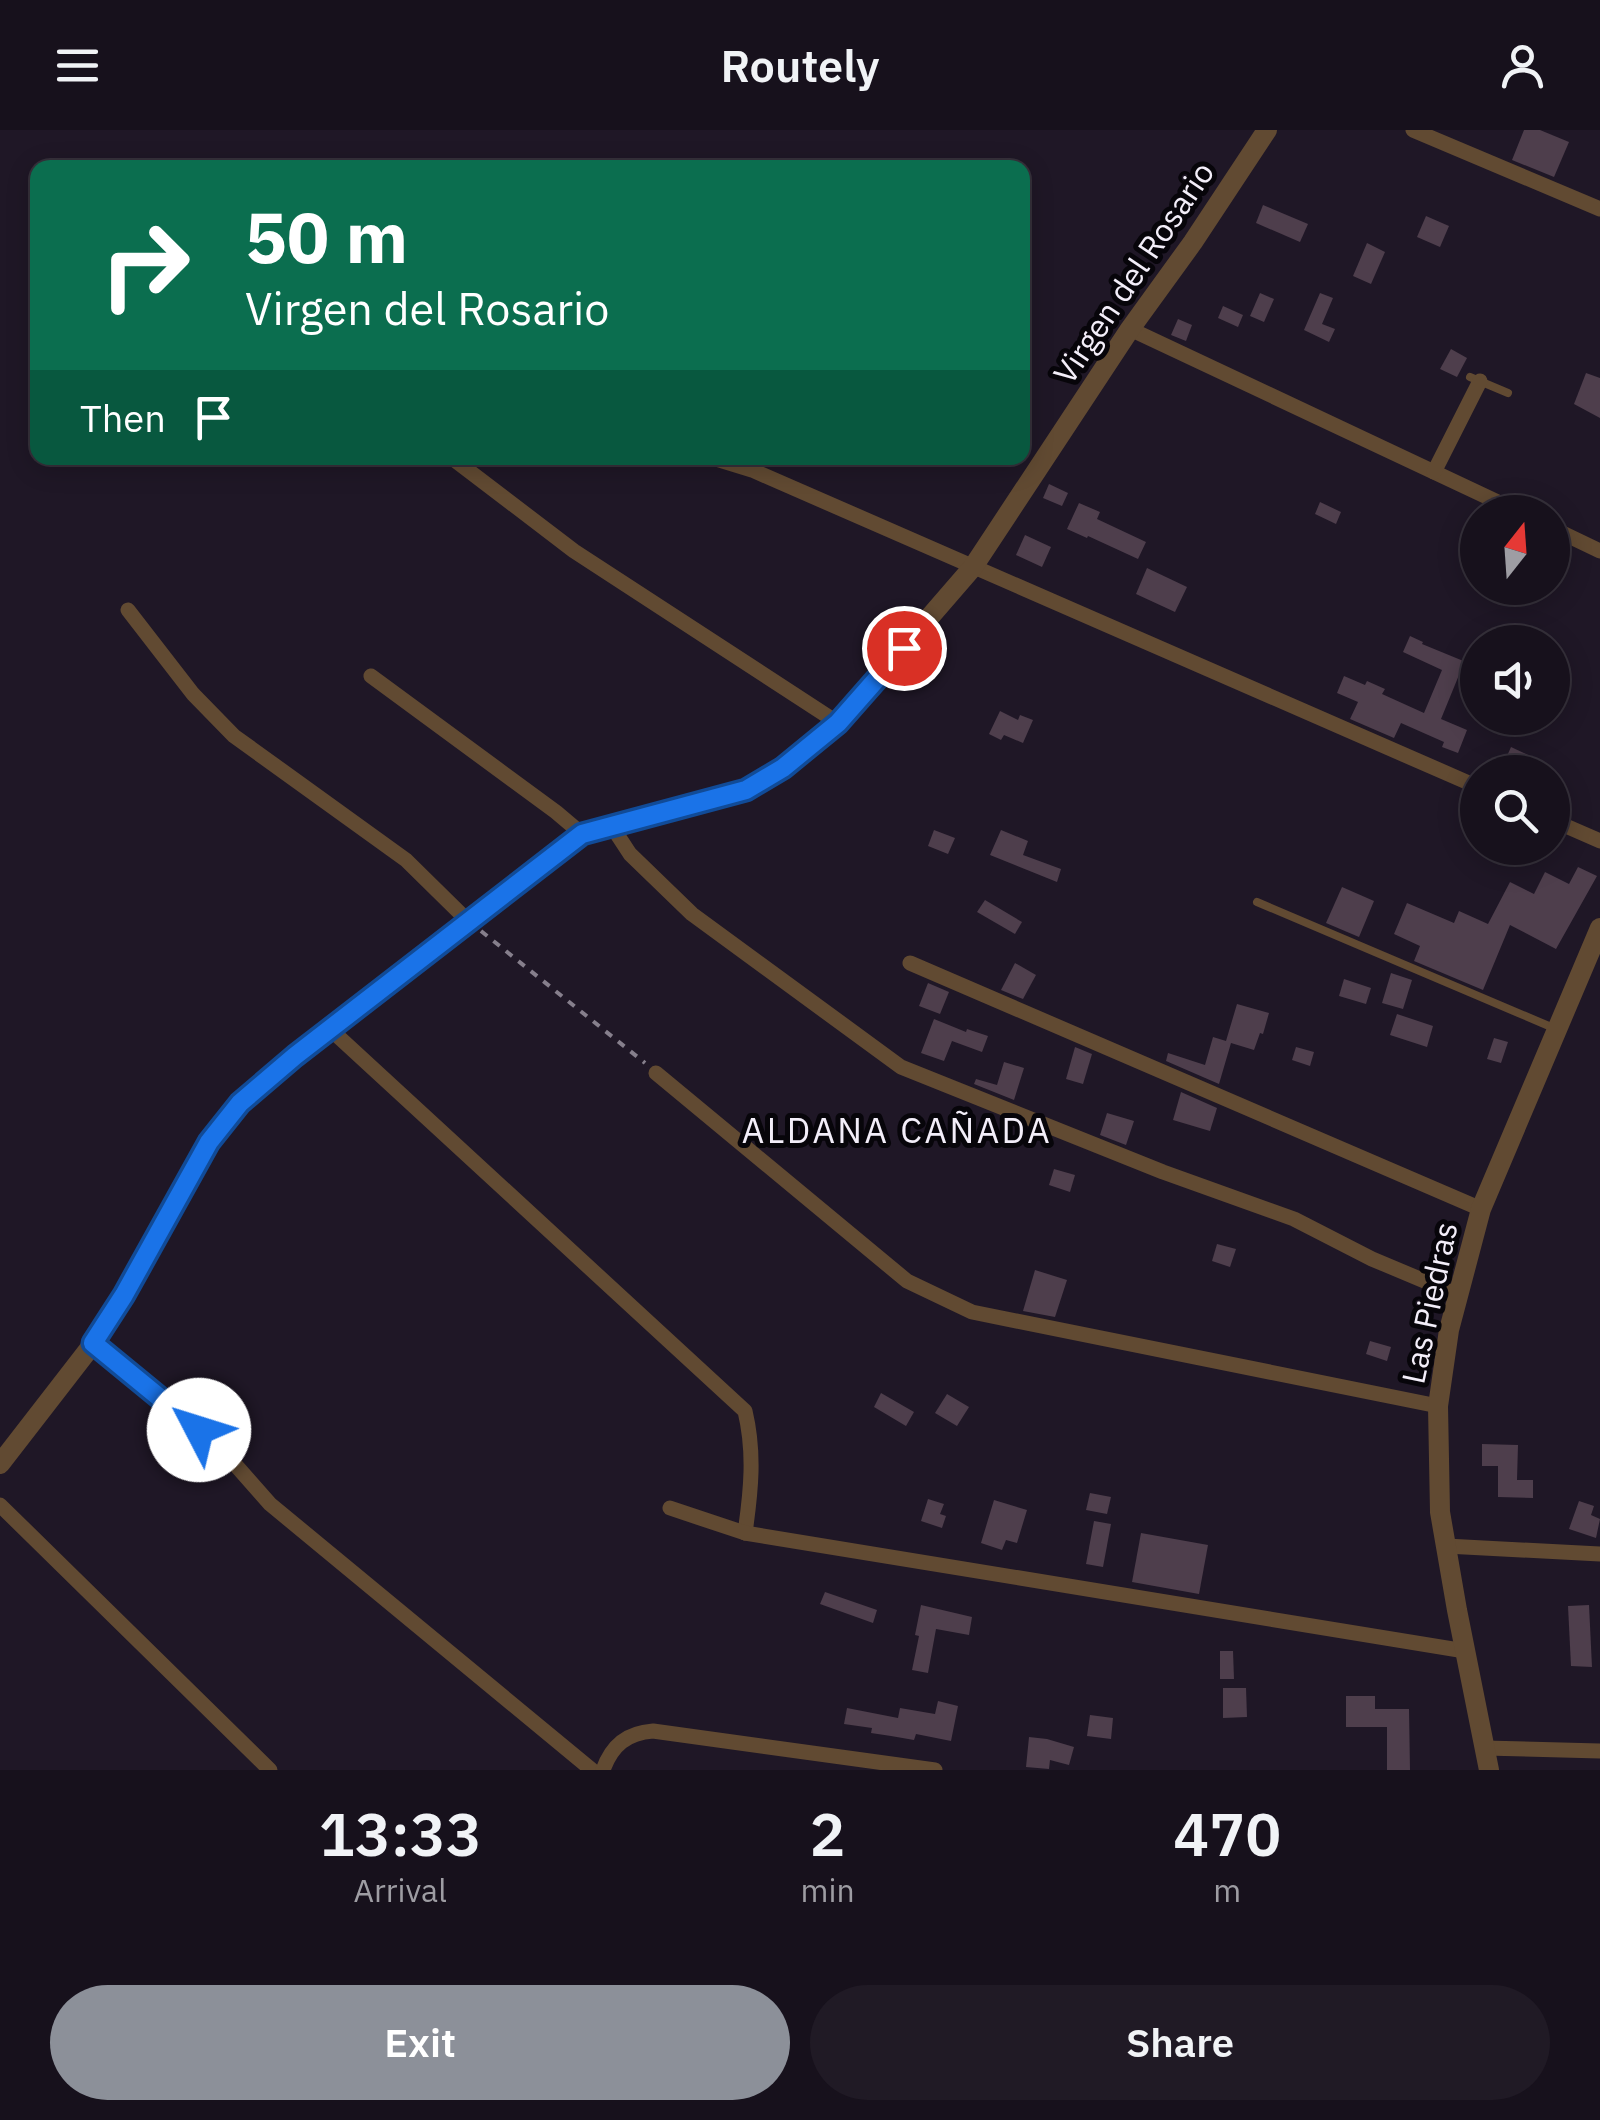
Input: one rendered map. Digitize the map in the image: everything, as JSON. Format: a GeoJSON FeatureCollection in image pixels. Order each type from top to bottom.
{"type":"FeatureCollection","features":[{"type":"Feature","properties":{"kind":"street","name":"Virgen del Rosario"},"geometry":{"type":"LineString","coordinates":[[0,1464],[93,1343],[209,1142],[240,1103],[329,1028],[582,834],[746,790],[783,768],[838,723],[973,567],[1267,130]]}},
{"type":"Feature","properties":{"kind":"street"},"geometry":{"type":"LineString","coordinates":[[1413,130],[1600,209]]}},
{"type":"Feature","properties":{"kind":"street"},"geometry":{"type":"LineString","coordinates":[[1130,329],[1483,495]]}},
{"type":"Feature","properties":{"kind":"street"},"geometry":{"type":"LineString","coordinates":[[1434,472],[1475,379]]}},
{"type":"Feature","properties":{"kind":"street"},"geometry":{"type":"LineString","coordinates":[[461,465],[574,551],[838,723]]}},
{"type":"Feature","properties":{"kind":"street"},"geometry":{"type":"LineString","coordinates":[[736,465],[1460,780]]}},
{"type":"Feature","properties":{"kind":"street"},"geometry":{"type":"LineString","coordinates":[[1570,536],[1600,550]]}},
{"type":"Feature","properties":{"kind":"street"},"geometry":{"type":"LineString","coordinates":[[128,610],[193,694],[234,736],[406,860],[468,920]]}},
{"type":"Feature","properties":{"kind":"street"},"geometry":{"type":"LineString","coordinates":[[370,676],[582,834]]}},
{"type":"Feature","properties":{"kind":"street"},"geometry":{"type":"LineString","coordinates":[[610,825],[630,854],[692,914],[900,1068],[1294,1219],[1372,1259],[1458,1295]]}},
{"type":"Feature","properties":{"kind":"street"},"geometry":{"type":"LineString","coordinates":[[1570,828],[1600,841]]}},
{"type":"Feature","properties":{"kind":"street","name":"Las Piedras"},"geometry":{"type":"LineString","coordinates":[[1489,1770],[1440,1512],[1438,1406],[1449,1330],[1481,1209],[1556,1029],[1595,953],[1600,928]]}},
{"type":"Feature","properties":{"kind":"street"},"geometry":{"type":"LineString","coordinates":[[910,962],[1481,1209]]}},
{"type":"Feature","properties":{"kind":"street"},"geometry":{"type":"LineString","coordinates":[[329,1028],[746,1411],[752,1439],[752,1483],[745,1533]]}},
{"type":"Feature","properties":{"kind":"street"},"geometry":{"type":"LineString","coordinates":[[656,1073],[906,1281],[972,1312],[1438,1406]]}},
{"type":"Feature","properties":{"kind":"street"},"geometry":{"type":"LineString","coordinates":[[93,1343],[225,1452],[270,1504],[592,1770]]}},
{"type":"Feature","properties":{"kind":"street"},"geometry":{"type":"LineString","coordinates":[[0,1505],[270,1770]]}},
{"type":"Feature","properties":{"kind":"street"},"geometry":{"type":"LineString","coordinates":[[670,1508],[745,1533],[1464,1651]]}},
{"type":"Feature","properties":{"kind":"street"},"geometry":{"type":"LineString","coordinates":[[1446,1546],[1600,1554]]}},
{"type":"Feature","properties":{"kind":"street"},"geometry":{"type":"LineString","coordinates":[[603,1770],[608,1755],[623,1739],[654,1731],[935,1770]]}},
{"type":"Feature","properties":{"kind":"street"},"geometry":{"type":"LineString","coordinates":[[1484,1748],[1600,1751]]}},
{"type":"Feature","properties":{"kind":"lane"},"geometry":{"type":"LineString","coordinates":[[1475,379],[1508,393]]}},
{"type":"Feature","properties":{"kind":"lane"},"geometry":{"type":"LineString","coordinates":[[1257,902],[1556,1029]]}},
{"type":"Feature","properties":{"kind":"path"},"geometry":{"type":"LineString","coordinates":[[468,920],[656,1073]]}},
{"type":"Feature","properties":{"kind":"building"},"geometry":{"type":"Polygon","coordinates":[[[1524,130],[1540,130],[1569,142],[1554,177],[1512,160],[1524,130]]]}},
{"type":"Feature","properties":{"kind":"building"},"geometry":{"type":"Polygon","coordinates":[[[1263,205],[1308,224],[1300,242],[1256,223],[1263,205]]]}},
{"type":"Feature","properties":{"kind":"building"},"geometry":{"type":"Polygon","coordinates":[[[1426,216],[1449,226],[1440,247],[1417,237],[1426,216]]]}},
{"type":"Feature","properties":{"kind":"building"},"geometry":{"type":"Polygon","coordinates":[[[1367,243],[1385,252],[1371,284],[1353,276],[1367,243]]]}},
{"type":"Feature","properties":{"kind":"building"},"geometry":{"type":"Polygon","coordinates":[[[1260,293],[1274,299],[1264,322],[1250,316],[1260,293]]]}},
{"type":"Feature","properties":{"kind":"building"},"geometry":{"type":"Polygon","coordinates":[[[1320,293],[1333,298],[1322,324],[1335,329],[1329,342],[1304,330],[1320,293]]]}},
{"type":"Feature","properties":{"kind":"building"},"geometry":{"type":"Polygon","coordinates":[[[1223,306],[1243,315],[1238,327],[1218,318],[1223,306]]]}},
{"type":"Feature","properties":{"kind":"building"},"geometry":{"type":"Polygon","coordinates":[[[1178,319],[1192,325],[1186,341],[1171,335],[1178,319]]]}},
{"type":"Feature","properties":{"kind":"building"},"geometry":{"type":"Polygon","coordinates":[[[1451,349],[1467,358],[1457,377],[1440,369],[1451,349]]]}},
{"type":"Feature","properties":{"kind":"building"},"geometry":{"type":"Polygon","coordinates":[[[1586,373],[1600,378],[1600,418],[1574,404],[1586,373]]]}},
{"type":"Feature","properties":{"kind":"building"},"geometry":{"type":"Polygon","coordinates":[[[1049,484],[1068,493],[1062,506],[1043,498],[1049,484]]]}},
{"type":"Feature","properties":{"kind":"building"},"geometry":{"type":"Polygon","coordinates":[[[1320,502],[1341,512],[1336,524],[1315,514],[1320,502]]]}},
{"type":"Feature","properties":{"kind":"building"},"geometry":{"type":"Polygon","coordinates":[[[1079,503],[1100,512],[1097,519],[1146,542],[1138,559],[1067,529],[1079,503]]]}},
{"type":"Feature","properties":{"kind":"building"},"geometry":{"type":"Polygon","coordinates":[[[1025,535],[1051,547],[1042,567],[1016,555],[1025,535]]]}},
{"type":"Feature","properties":{"kind":"building"},"geometry":{"type":"Polygon","coordinates":[[[1147,568],[1187,587],[1175,612],[1136,594],[1147,568]]]}},
{"type":"Feature","properties":{"kind":"building"},"geometry":{"type":"Polygon","coordinates":[[[1410,636],[1460,660],[1460,675],[1441,719],[1460,727],[1460,735],[1465,735],[1458,753],[1442,747],[1444,742],[1401,723],[1394,738],[1350,719],[1358,702],[1337,693],[1344,676],[1385,689],[1382,694],[1424,713],[1442,670],[1403,652],[1410,636]]]}},
{"type":"Feature","properties":{"kind":"building"},"geometry":{"type":"Polygon","coordinates":[[[1000,711],[1018,720],[1020,715],[1033,720],[1023,743],[989,734],[1000,711]]]}},
{"type":"Feature","properties":{"kind":"building"},"geometry":{"type":"Polygon","coordinates":[[[1511,747],[1528,755],[1507,755],[1511,747]]]}},
{"type":"Feature","properties":{"kind":"building"},"geometry":{"type":"Polygon","coordinates":[[[934,830],[955,838],[948,854],[928,846],[934,830]]]}},
{"type":"Feature","properties":{"kind":"building"},"geometry":{"type":"Polygon","coordinates":[[[1001,830],[1028,841],[1023,855],[1061,869],[1057,882],[990,855],[1001,830]]]}},
{"type":"Feature","properties":{"kind":"building"},"geometry":{"type":"Polygon","coordinates":[[[1578,867],[1597,876],[1556,949],[1510,925],[1483,990],[1414,961],[1420,946],[1394,934],[1407,903],[1454,923],[1459,911],[1488,924],[1510,882],[1534,894],[1545,872],[1569,884],[1578,867]]]}},
{"type":"Feature","properties":{"kind":"building"},"geometry":{"type":"Polygon","coordinates":[[[1342,887],[1374,901],[1359,937],[1326,923],[1342,887]]]}},
{"type":"Feature","properties":{"kind":"building"},"geometry":{"type":"Polygon","coordinates":[[[985,900],[1022,922],[1015,934],[977,912],[985,900]]]}},
{"type":"Feature","properties":{"kind":"building"},"geometry":{"type":"Polygon","coordinates":[[[1015,963],[1036,975],[1023,999],[1001,990],[1015,963]]]}},
{"type":"Feature","properties":{"kind":"building"},"geometry":{"type":"Polygon","coordinates":[[[1391,973],[1412,980],[1403,1009],[1382,1003],[1391,973]]]}},
{"type":"Feature","properties":{"kind":"building"},"geometry":{"type":"Polygon","coordinates":[[[1344,979],[1371,988],[1366,1004],[1339,996],[1344,979]]]}},
{"type":"Feature","properties":{"kind":"building"},"geometry":{"type":"Polygon","coordinates":[[[928,983],[949,992],[940,1014],[919,1006],[928,983]]]}},
{"type":"Feature","properties":{"kind":"building"},"geometry":{"type":"Polygon","coordinates":[[[1237,1004],[1269,1013],[1254,1050],[1231,1043],[1219,1084],[1166,1061],[1168,1053],[1205,1065],[1213,1037],[1226,1041],[1237,1004]]]}},
{"type":"Feature","properties":{"kind":"building"},"geometry":{"type":"Polygon","coordinates":[[[1397,1014],[1433,1026],[1427,1047],[1390,1035],[1397,1014]]]}},
{"type":"Feature","properties":{"kind":"building"},"geometry":{"type":"Polygon","coordinates":[[[934,1019],[988,1036],[982,1052],[952,1041],[944,1061],[921,1053],[934,1019]]]}},
{"type":"Feature","properties":{"kind":"building"},"geometry":{"type":"Polygon","coordinates":[[[1494,1038],[1508,1042],[1501,1063],[1487,1059],[1494,1038]]]}},
{"type":"Feature","properties":{"kind":"building"},"geometry":{"type":"Polygon","coordinates":[[[1075,1047],[1092,1054],[1083,1084],[1066,1079],[1075,1047]]]}},
{"type":"Feature","properties":{"kind":"building"},"geometry":{"type":"Polygon","coordinates":[[[1296,1047],[1314,1052],[1310,1066],[1292,1060],[1296,1047]]]}},
{"type":"Feature","properties":{"kind":"building"},"geometry":{"type":"Polygon","coordinates":[[[1004,1062],[1024,1068],[1014,1100],[974,1084],[976,1079],[997,1085],[1004,1062]]]}},
{"type":"Feature","properties":{"kind":"building"},"geometry":{"type":"Polygon","coordinates":[[[1181,1092],[1217,1108],[1210,1131],[1173,1120],[1181,1092]]]}},
{"type":"Feature","properties":{"kind":"building"},"geometry":{"type":"Polygon","coordinates":[[[1107,1113],[1134,1121],[1126,1145],[1100,1135],[1107,1113]]]}},
{"type":"Feature","properties":{"kind":"building"},"geometry":{"type":"Polygon","coordinates":[[[1054,1169],[1075,1175],[1070,1192],[1049,1185],[1054,1169]]]}},
{"type":"Feature","properties":{"kind":"building"},"geometry":{"type":"Polygon","coordinates":[[[1217,1244],[1236,1249],[1230,1267],[1212,1261],[1217,1244]]]}},
{"type":"Feature","properties":{"kind":"building"},"geometry":{"type":"Polygon","coordinates":[[[1035,1270],[1067,1280],[1055,1317],[1023,1311],[1035,1270]]]}},
{"type":"Feature","properties":{"kind":"building"},"geometry":{"type":"Polygon","coordinates":[[[1370,1341],[1391,1347],[1387,1361],[1366,1354],[1370,1341]]]}},
{"type":"Feature","properties":{"kind":"building"},"geometry":{"type":"Polygon","coordinates":[[[881,1393],[914,1412],[906,1426],[874,1407],[881,1393]]]}},
{"type":"Feature","properties":{"kind":"building"},"geometry":{"type":"Polygon","coordinates":[[[947,1394],[969,1407],[957,1426],[935,1413],[947,1394]]]}},
{"type":"Feature","properties":{"kind":"building"},"geometry":{"type":"Polygon","coordinates":[[[1482,1444],[1518,1445],[1517,1480],[1533,1480],[1533,1498],[1498,1497],[1498,1466],[1482,1466],[1482,1444]]]}},
{"type":"Feature","properties":{"kind":"building"},"geometry":{"type":"Polygon","coordinates":[[[1090,1493],[1111,1497],[1107,1514],[1086,1510],[1090,1493]]]}},
{"type":"Feature","properties":{"kind":"building"},"geometry":{"type":"Polygon","coordinates":[[[928,1499],[944,1504],[940,1514],[946,1516],[942,1528],[921,1521],[928,1499]]]}},
{"type":"Feature","properties":{"kind":"building"},"geometry":{"type":"Polygon","coordinates":[[[994,1500],[1027,1510],[1017,1543],[1006,1540],[1002,1550],[981,1543],[994,1500]]]}},
{"type":"Feature","properties":{"kind":"building"},"geometry":{"type":"Polygon","coordinates":[[[1579,1501],[1594,1506],[1591,1515],[1600,1519],[1596,1538],[1569,1529],[1579,1501]]]}},
{"type":"Feature","properties":{"kind":"building"},"geometry":{"type":"Polygon","coordinates":[[[1094,1521],[1111,1524],[1103,1567],[1086,1564],[1094,1521]]]}},
{"type":"Feature","properties":{"kind":"building"},"geometry":{"type":"Polygon","coordinates":[[[1141,1533],[1208,1545],[1199,1594],[1132,1582],[1141,1533]]]}},
{"type":"Feature","properties":{"kind":"building"},"geometry":{"type":"Polygon","coordinates":[[[825,1592],[877,1610],[873,1623],[820,1604],[825,1592]]]}},
{"type":"Feature","properties":{"kind":"building"},"geometry":{"type":"Polygon","coordinates":[[[921,1605],[972,1617],[969,1635],[936,1629],[928,1673],[912,1670],[921,1605]]]}},
{"type":"Feature","properties":{"kind":"building"},"geometry":{"type":"Polygon","coordinates":[[[1589,1605],[1592,1667],[1571,1666],[1568,1606],[1589,1605]]]}},
{"type":"Feature","properties":{"kind":"building"},"geometry":{"type":"Polygon","coordinates":[[[1220,1651],[1233,1651],[1234,1679],[1220,1679],[1220,1651]]]}},
{"type":"Feature","properties":{"kind":"building"},"geometry":{"type":"Polygon","coordinates":[[[1223,1688],[1246,1688],[1247,1717],[1223,1718],[1223,1688]]]}},
{"type":"Feature","properties":{"kind":"building"},"geometry":{"type":"Polygon","coordinates":[[[1346,1696],[1375,1696],[1375,1709],[1409,1709],[1410,1770],[1387,1770],[1387,1727],[1346,1727],[1346,1696]]]}},
{"type":"Feature","properties":{"kind":"building"},"geometry":{"type":"Polygon","coordinates":[[[938,1701],[958,1706],[951,1741],[916,1734],[914,1740],[844,1724],[847,1708],[898,1718],[900,1708],[935,1714],[938,1701]]]}},
{"type":"Feature","properties":{"kind":"building"},"geometry":{"type":"Polygon","coordinates":[[[1090,1715],[1113,1718],[1111,1739],[1087,1736],[1090,1715]]]}},
{"type":"Feature","properties":{"kind":"building"},"geometry":{"type":"Polygon","coordinates":[[[1029,1737],[1074,1747],[1069,1765],[1050,1760],[1049,1769],[1026,1767],[1029,1737]]]}},
{"type":"Feature","properties":{"kind":"district","name":"ALDANA CAÑADA"},"geometry":{"type":"Point","coordinates":[897,1131]}},
{"type":"Feature","properties":{"kind":"route"},"geometry":{"type":"LineString","coordinates":[[199,1430],[93,1343],[209,1142],[240,1103],[329,1028],[582,834],[746,790],[783,768],[838,723],[904,648]]}}]}
